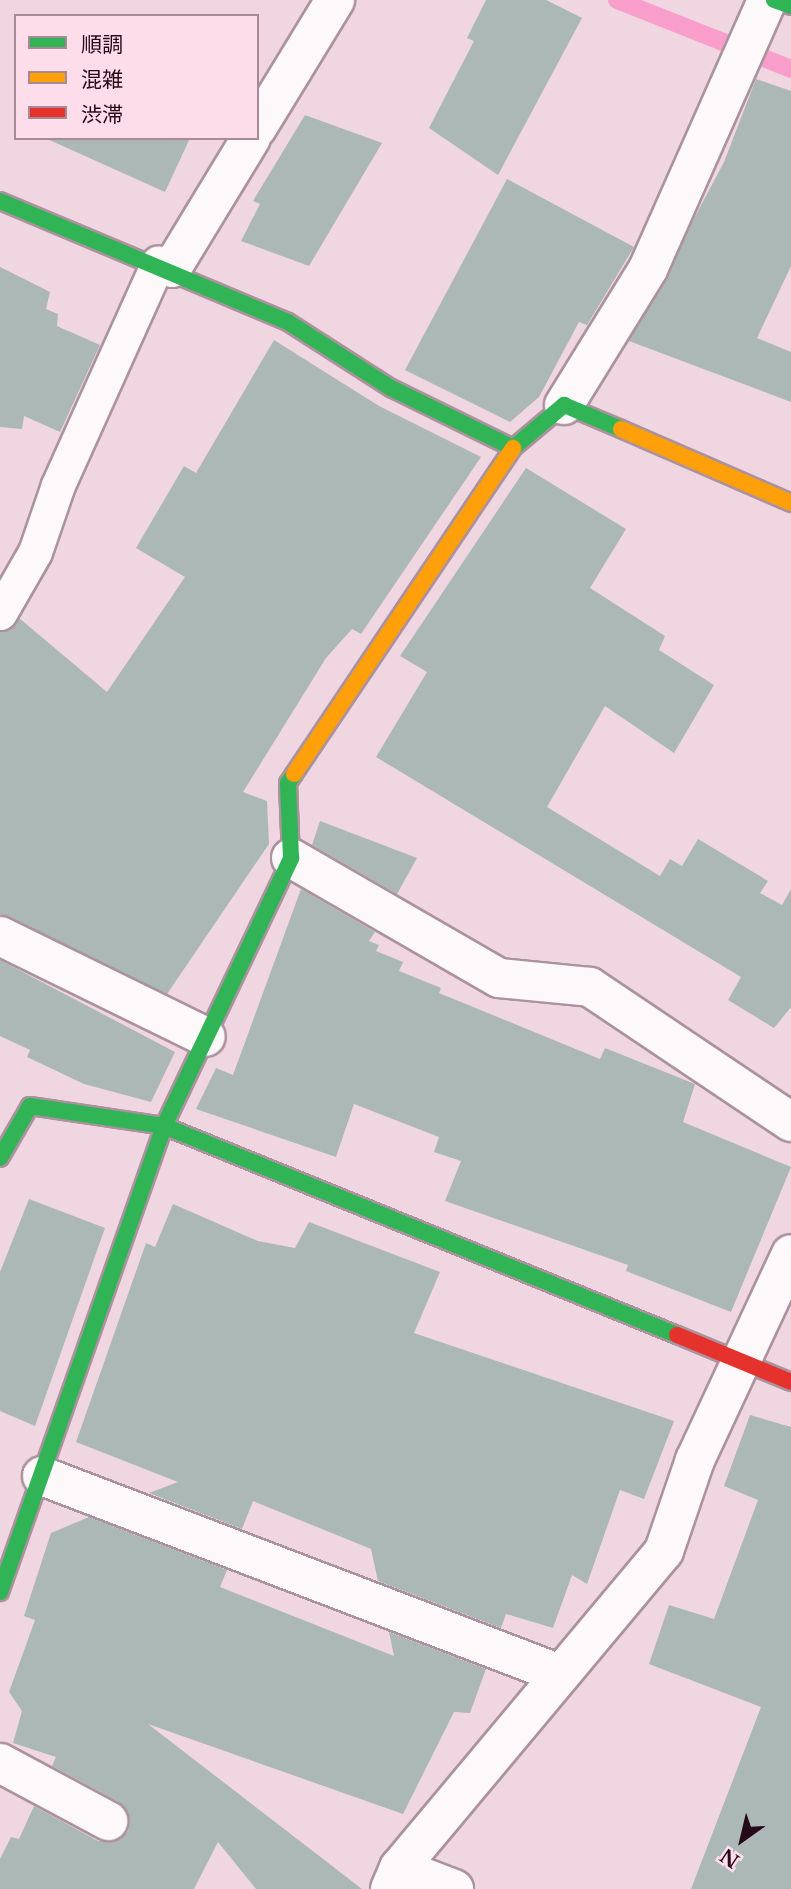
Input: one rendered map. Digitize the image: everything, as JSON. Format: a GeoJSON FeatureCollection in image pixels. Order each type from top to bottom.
{"type":"FeatureCollection","features":[{"type":"Feature","properties":{"kind":"street"},"geometry":{"type":"LineString","coordinates":[[259,125],[335,0]]}},
{"type":"Feature","properties":{"kind":"street"},"geometry":{"type":"LineString","coordinates":[[0,1592],[164,1126],[291,858],[288,783],[513,448],[564,405],[648,269],[730,78],[767,0]]}},
{"type":"Feature","properties":{"kind":"street"},"geometry":{"type":"LineString","coordinates":[[774,0],[791,6]]}},
{"type":"Feature","properties":{"kind":"street"},"geometry":{"type":"LineString","coordinates":[[165,265],[250,140]]}},
{"type":"Feature","properties":{"kind":"street"},"geometry":{"type":"LineString","coordinates":[[0,201],[165,265],[288,322],[391,388],[513,448]]}},
{"type":"Feature","properties":{"kind":"street"},"geometry":{"type":"LineString","coordinates":[[564,405],[791,503]]}},
{"type":"Feature","properties":{"kind":"street"},"geometry":{"type":"LineString","coordinates":[[291,858],[499,978],[590,987],[791,1122]]}},
{"type":"Feature","properties":{"kind":"street"},"geometry":{"type":"LineString","coordinates":[[0,936],[206,1037]]}},
{"type":"Feature","properties":{"kind":"street"},"geometry":{"type":"LineString","coordinates":[[0,1158],[30,1107],[164,1126],[791,1382]]}},
{"type":"Feature","properties":{"kind":"street"},"geometry":{"type":"LineString","coordinates":[[454,1889],[395,1878],[560,1674],[664,1551],[695,1460],[791,1254]]}},
{"type":"Feature","properties":{"kind":"street"},"geometry":{"type":"LineString","coordinates":[[42,1476],[560,1674]]}},
{"type":"Feature","properties":{"kind":"street"},"geometry":{"type":"LineString","coordinates":[[4,1774],[108,1821]]}},
{"type":"Feature","properties":{"kind":"lane"},"geometry":{"type":"LineString","coordinates":[[0,613],[35,552],[58,485],[165,265]]}},
{"type":"Feature","properties":{"kind":"building"},"geometry":{"type":"Polygon","coordinates":[[[486,0],[546,0],[582,18],[498,175],[429,128],[474,41],[467,38],[486,0]]]}},
{"type":"Feature","properties":{"kind":"building"},"geometry":{"type":"Polygon","coordinates":[[[756,79],[791,91],[791,266],[757,338],[791,352],[791,402],[629,341],[724,162],[756,79]]]}},
{"type":"Feature","properties":{"kind":"building"},"geometry":{"type":"Polygon","coordinates":[[[305,115],[382,143],[309,266],[241,241],[260,204],[253,201],[305,115]]]}},
{"type":"Feature","properties":{"kind":"building"},"geometry":{"type":"Polygon","coordinates":[[[49,140],[189,140],[165,192],[49,140]]]}},
{"type":"Feature","properties":{"kind":"building"},"geometry":{"type":"Polygon","coordinates":[[[507,179],[634,247],[587,325],[579,322],[539,397],[510,422],[405,370],[507,179]]]}},
{"type":"Feature","properties":{"kind":"building"},"geometry":{"type":"Polygon","coordinates":[[[0,267],[50,292],[46,309],[58,314],[57,326],[100,345],[60,432],[24,416],[22,429],[0,427],[0,267]]]}},
{"type":"Feature","properties":{"kind":"building"},"geometry":{"type":"Polygon","coordinates":[[[274,340],[379,406],[481,457],[361,634],[352,629],[326,658],[243,792],[267,801],[269,844],[167,994],[0,914],[0,632],[19,618],[107,692],[185,577],[136,548],[184,466],[196,473],[274,340]]]}},
{"type":"Feature","properties":{"kind":"building"},"geometry":{"type":"Polygon","coordinates":[[[526,468],[626,529],[590,588],[665,636],[659,650],[714,685],[674,753],[605,706],[547,807],[660,876],[670,859],[682,866],[698,839],[768,881],[760,893],[782,905],[791,889],[791,1007],[774,1028],[728,1000],[741,977],[376,757],[427,672],[400,656],[526,468]]]}},
{"type":"Feature","properties":{"kind":"building"},"geometry":{"type":"Polygon","coordinates":[[[320,821],[417,858],[397,894],[312,845],[320,821]]]}},
{"type":"Feature","properties":{"kind":"building"},"geometry":{"type":"Polygon","coordinates":[[[301,889],[375,932],[369,941],[379,945],[376,951],[403,962],[399,971],[441,988],[439,993],[600,1059],[605,1048],[695,1084],[683,1122],[791,1167],[731,1312],[626,1271],[628,1265],[445,1201],[461,1161],[434,1152],[439,1137],[354,1104],[336,1157],[196,1109],[216,1068],[233,1075],[301,889]]]}},
{"type":"Feature","properties":{"kind":"building"},"geometry":{"type":"Polygon","coordinates":[[[0,960],[175,1052],[151,1102],[84,1084],[27,1057],[30,1050],[0,1036],[0,960]]]}},
{"type":"Feature","properties":{"kind":"building"},"geometry":{"type":"Polygon","coordinates":[[[29,1199],[105,1228],[35,1426],[0,1411],[0,1272],[29,1199]]]}},
{"type":"Feature","properties":{"kind":"building"},"geometry":{"type":"Polygon","coordinates":[[[173,1204],[258,1241],[295,1248],[309,1222],[440,1272],[414,1333],[674,1421],[644,1499],[620,1490],[587,1584],[572,1575],[553,1628],[506,1614],[501,1628],[378,1581],[371,1549],[253,1501],[242,1529],[149,1493],[178,1482],[76,1442],[146,1243],[155,1247],[173,1204]]]}},
{"type":"Feature","properties":{"kind":"building"},"geometry":{"type":"Polygon","coordinates":[[[750,1415],[791,1427],[791,1889],[691,1889],[761,1707],[649,1664],[669,1605],[714,1619],[758,1500],[724,1486],[750,1415]]]}},
{"type":"Feature","properties":{"kind":"building"},"geometry":{"type":"Polygon","coordinates":[[[89,1517],[227,1570],[220,1587],[394,1656],[389,1632],[486,1669],[470,1713],[454,1712],[403,1814],[148,1724],[362,1889],[256,1889],[218,1842],[194,1889],[0,1889],[0,1859],[11,1837],[19,1839],[34,1806],[98,1841],[119,1840],[128,1831],[130,1820],[119,1802],[52,1766],[56,1757],[13,1743],[22,1711],[9,1692],[35,1620],[24,1616],[51,1533],[89,1517]]]}},
{"type":"Feature","properties":{"kind":"waterway"},"geometry":{"type":"LineString","coordinates":[[617,0],[791,69]]}},
{"type":"Feature","properties":{"kind":"traffic: fast"},"geometry":{"type":"LineString","coordinates":[[774,0],[791,6]]}},
{"type":"Feature","properties":{"kind":"traffic: fast"},"geometry":{"type":"LineString","coordinates":[[0,201],[288,322],[391,388],[513,448],[564,405],[621,429]]}},
{"type":"Feature","properties":{"kind":"traffic: fast"},"geometry":{"type":"LineString","coordinates":[[0,1592],[164,1126],[291,858],[288,783],[294,774]]}},
{"type":"Feature","properties":{"kind":"traffic: fast"},"geometry":{"type":"LineString","coordinates":[[0,1158],[30,1106],[164,1126],[677,1335]]}},
{"type":"Feature","properties":{"kind":"traffic: slow"},"geometry":{"type":"LineString","coordinates":[[621,429],[791,503]]}},
{"type":"Feature","properties":{"kind":"traffic: slow"},"geometry":{"type":"LineString","coordinates":[[294,774],[513,448]]}},
{"type":"Feature","properties":{"kind":"traffic: jam"},"geometry":{"type":"LineString","coordinates":[[677,1335],[791,1382]]}}]}
